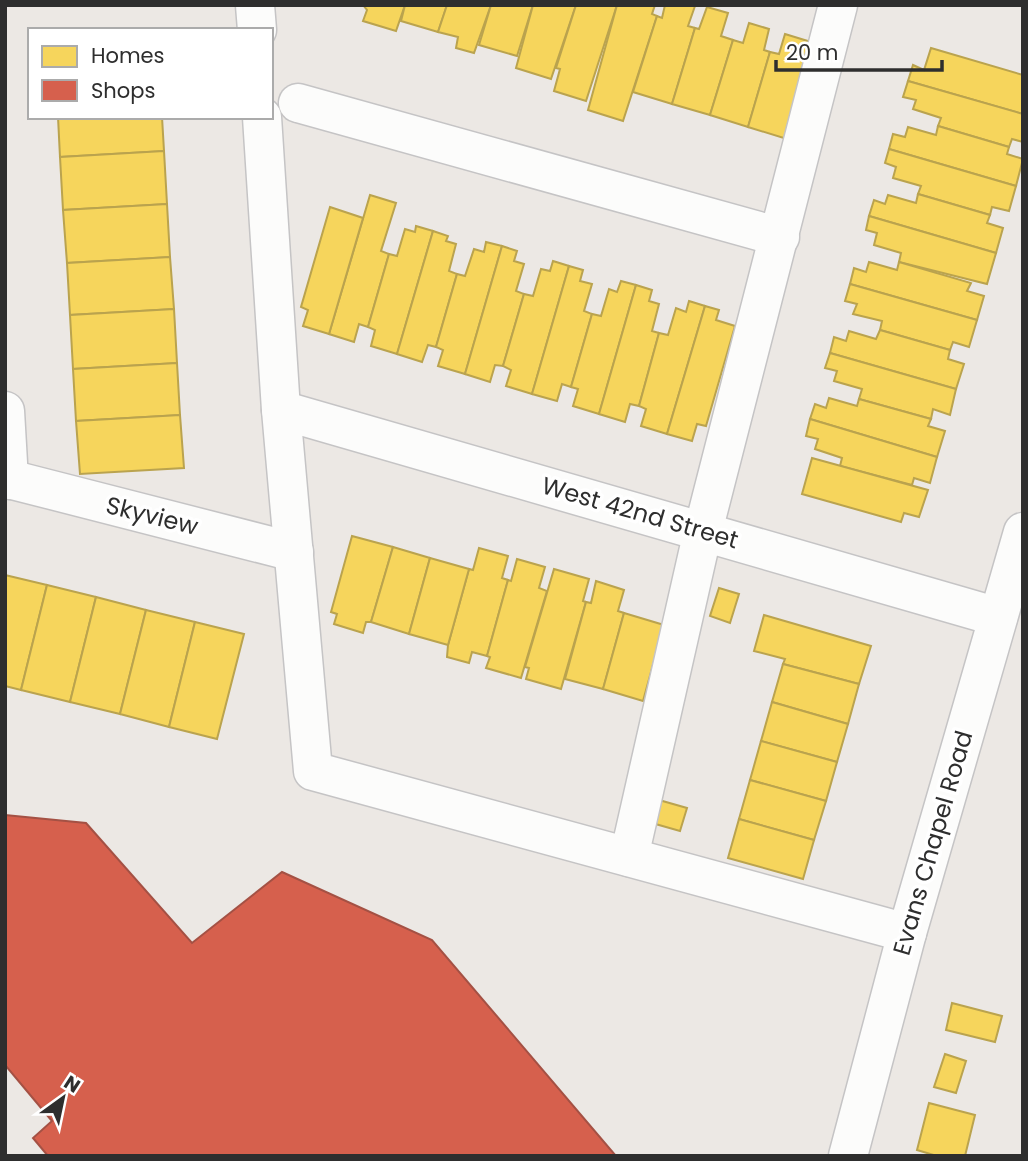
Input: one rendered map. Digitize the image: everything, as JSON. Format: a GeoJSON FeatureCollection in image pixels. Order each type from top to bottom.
{"type":"FeatureCollection","features":[{"type":"Feature","properties":{"kind":"street"},"geometry":{"type":"LineString","coordinates":[[255,5],[257,28]]}},
{"type":"Feature","properties":{"kind":"street"},"geometry":{"type":"LineString","coordinates":[[629,857],[703,531],[838,5]]}},
{"type":"Feature","properties":{"kind":"street"},"geometry":{"type":"LineString","coordinates":[[298,103],[780,237]]}},
{"type":"Feature","properties":{"kind":"street"},"geometry":{"type":"LineString","coordinates":[[262,119],[281,410],[313,771],[907,933]]}},
{"type":"Feature","properties":{"kind":"street","name":"West 42nd Street"},"geometry":{"type":"LineString","coordinates":[[281,410],[998,617]]}},
{"type":"Feature","properties":{"kind":"street","name":"Skyview"},"geometry":{"type":"LineString","coordinates":[[5,411],[7,479],[294,552]]}},
{"type":"Feature","properties":{"kind":"street","name":"Evans Chapel Road"},"geometry":{"type":"LineString","coordinates":[[848,1156],[907,933],[1023,532]]}},
{"type":"Feature","properties":{"kind":"building: Homes"},"geometry":{"type":"Polygon","coordinates":[[[363,5],[405,5],[396,31],[363,21],[367,10],[363,5]]]}},
{"type":"Feature","properties":{"kind":"building: Homes"},"geometry":{"type":"Polygon","coordinates":[[[405,5],[447,5],[438,32],[401,21],[405,5]]]}},
{"type":"Feature","properties":{"kind":"building: Homes"},"geometry":{"type":"Polygon","coordinates":[[[447,5],[491,5],[474,53],[456,48],[458,37],[438,32],[447,5]]]}},
{"type":"Feature","properties":{"kind":"building: Homes"},"geometry":{"type":"Polygon","coordinates":[[[491,5],[533,5],[517,56],[479,45],[491,5]]]}},
{"type":"Feature","properties":{"kind":"building: Homes"},"geometry":{"type":"Polygon","coordinates":[[[533,5],[576,5],[551,79],[516,68],[533,5]]]}},
{"type":"Feature","properties":{"kind":"building: Homes"},"geometry":{"type":"Polygon","coordinates":[[[576,5],[617,5],[586,101],[554,91],[560,69],[556,68],[576,5]]]}},
{"type":"Feature","properties":{"kind":"building: Homes"},"geometry":{"type":"Polygon","coordinates":[[[617,5],[655,5],[652,14],[657,16],[623,121],[588,110],[617,5]]]}},
{"type":"Feature","properties":{"kind":"building: Homes"},"geometry":{"type":"Polygon","coordinates":[[[665,5],[695,6],[688,26],[695,28],[672,104],[633,92],[657,16],[662,18],[665,5]]]}},
{"type":"Feature","properties":{"kind":"building: Homes"},"geometry":{"type":"Polygon","coordinates":[[[707,7],[728,13],[721,36],[733,40],[710,115],[672,104],[695,28],[699,29],[707,7]]]}},
{"type":"Feature","properties":{"kind":"building: Homes"},"geometry":{"type":"Polygon","coordinates":[[[749,23],[769,29],[764,50],[770,52],[748,127],[710,115],[733,40],[743,43],[749,23]]]}},
{"type":"Feature","properties":{"kind":"building: Homes"},"geometry":{"type":"Polygon","coordinates":[[[785,34],[811,42],[787,139],[748,127],[770,52],[779,54],[785,34]]]}},
{"type":"Feature","properties":{"kind":"building: Homes"},"geometry":{"type":"Polygon","coordinates":[[[931,48],[1023,75],[1023,114],[908,81],[913,65],[924,70],[931,48]]]}},
{"type":"Feature","properties":{"kind":"building: Homes"},"geometry":{"type":"Polygon","coordinates":[[[908,81],[1023,114],[1023,142],[1012,139],[1009,147],[938,126],[941,118],[913,109],[916,100],[903,97],[908,81]]]}},
{"type":"Feature","properties":{"kind":"building: Homes"},"geometry":{"type":"Polygon","coordinates":[[[58,119],[162,119],[164,151],[60,157],[58,119]]]}},
{"type":"Feature","properties":{"kind":"building: Homes"},"geometry":{"type":"Polygon","coordinates":[[[938,126],[1009,147],[1007,154],[1023,159],[1016,186],[889,149],[893,134],[905,137],[908,127],[936,135],[938,126]]]}},
{"type":"Feature","properties":{"kind":"building: Homes"},"geometry":{"type":"Polygon","coordinates":[[[889,149],[1016,186],[1009,211],[992,207],[990,215],[918,194],[921,186],[893,178],[896,167],[885,163],[889,149]]]}},
{"type":"Feature","properties":{"kind":"building: Homes"},"geometry":{"type":"Polygon","coordinates":[[[164,151],[167,204],[63,210],[60,157],[164,151]]]}},
{"type":"Feature","properties":{"kind":"building: Homes"},"geometry":{"type":"Polygon","coordinates":[[[918,194],[990,215],[987,223],[1003,228],[996,253],[869,216],[874,200],[885,204],[888,195],[916,203],[918,194]]]}},
{"type":"Feature","properties":{"kind":"building: Homes"},"geometry":{"type":"Polygon","coordinates":[[[370,195],[396,203],[381,251],[389,254],[368,327],[359,324],[354,342],[329,334],[370,195]]]}},
{"type":"Feature","properties":{"kind":"building: Homes"},"geometry":{"type":"Polygon","coordinates":[[[167,204],[170,257],[67,263],[63,210],[167,204]]]}},
{"type":"Feature","properties":{"kind":"building: Homes"},"geometry":{"type":"Polygon","coordinates":[[[330,207],[363,218],[329,334],[303,326],[308,310],[301,307],[330,207]]]}},
{"type":"Feature","properties":{"kind":"building: Homes"},"geometry":{"type":"Polygon","coordinates":[[[869,216],[996,253],[987,284],[899,262],[901,253],[874,245],[877,233],[866,230],[869,216]]]}},
{"type":"Feature","properties":{"kind":"building: Homes"},"geometry":{"type":"Polygon","coordinates":[[[416,226],[433,231],[397,354],[371,346],[375,330],[368,327],[389,254],[397,256],[405,229],[415,232],[416,226]]]}},
{"type":"Feature","properties":{"kind":"building: Homes"},"geometry":{"type":"Polygon","coordinates":[[[433,231],[448,236],[446,241],[456,244],[449,271],[457,274],[436,347],[428,345],[422,362],[397,354],[433,231]]]}},
{"type":"Feature","properties":{"kind":"building: Homes"},"geometry":{"type":"Polygon","coordinates":[[[486,242],[502,246],[465,374],[438,366],[443,350],[436,347],[457,274],[465,276],[474,249],[484,252],[486,242]]]}},
{"type":"Feature","properties":{"kind":"building: Homes"},"geometry":{"type":"Polygon","coordinates":[[[502,246],[517,251],[514,261],[524,264],[516,291],[524,294],[503,366],[495,365],[490,382],[465,374],[502,246]]]}},
{"type":"Feature","properties":{"kind":"building: Homes"},"geometry":{"type":"Polygon","coordinates":[[[170,257],[174,309],[70,315],[67,263],[170,257]]]}},
{"type":"Feature","properties":{"kind":"building: Homes"},"geometry":{"type":"Polygon","coordinates":[[[553,261],[569,266],[532,394],[506,386],[511,370],[503,366],[524,294],[533,296],[541,269],[550,271],[553,261]]]}},
{"type":"Feature","properties":{"kind":"building: Homes"},"geometry":{"type":"Polygon","coordinates":[[[869,262],[897,270],[899,262],[971,283],[967,291],[984,296],[977,320],[850,284],[854,268],[866,272],[869,262]]]}},
{"type":"Feature","properties":{"kind":"building: Homes"},"geometry":{"type":"Polygon","coordinates":[[[569,266],[583,270],[580,281],[592,284],[584,311],[592,314],[571,387],[562,384],[557,401],[532,394],[569,266]]]}},
{"type":"Feature","properties":{"kind":"building: Homes"},"geometry":{"type":"Polygon","coordinates":[[[621,281],[636,285],[599,414],[573,406],[578,389],[571,387],[592,314],[601,316],[609,289],[617,292],[621,281]]]}},
{"type":"Feature","properties":{"kind":"building: Homes"},"geometry":{"type":"Polygon","coordinates":[[[850,284],[977,320],[969,347],[953,342],[950,350],[880,330],[882,321],[853,314],[857,304],[845,301],[850,284]]]}},
{"type":"Feature","properties":{"kind":"building: Homes"},"geometry":{"type":"Polygon","coordinates":[[[636,285],[652,290],[649,301],[659,304],[652,331],[659,333],[639,406],[630,404],[625,422],[599,414],[636,285]]]}},
{"type":"Feature","properties":{"kind":"building: Homes"},"geometry":{"type":"Polygon","coordinates":[[[689,301],[705,306],[667,434],[641,426],[646,409],[639,406],[659,333],[668,335],[676,308],[686,312],[689,301]]]}},
{"type":"Feature","properties":{"kind":"building: Homes"},"geometry":{"type":"Polygon","coordinates":[[[705,306],[719,310],[716,320],[735,326],[706,426],[697,424],[692,441],[667,434],[705,306]]]}},
{"type":"Feature","properties":{"kind":"building: Homes"},"geometry":{"type":"Polygon","coordinates":[[[174,309],[177,363],[73,369],[70,315],[174,309]]]}},
{"type":"Feature","properties":{"kind":"building: Homes"},"geometry":{"type":"Polygon","coordinates":[[[880,330],[950,350],[948,359],[964,364],[956,389],[830,353],[834,337],[846,341],[849,331],[876,339],[880,330]]]}},
{"type":"Feature","properties":{"kind":"building: Homes"},"geometry":{"type":"Polygon","coordinates":[[[830,353],[956,389],[950,415],[933,409],[931,419],[859,399],[862,389],[834,381],[837,371],[825,368],[830,353]]]}},
{"type":"Feature","properties":{"kind":"building: Homes"},"geometry":{"type":"Polygon","coordinates":[[[177,363],[180,415],[76,421],[73,369],[177,363]]]}},
{"type":"Feature","properties":{"kind":"building: Homes"},"geometry":{"type":"Polygon","coordinates":[[[829,398],[857,406],[859,399],[931,419],[928,426],[945,431],[937,457],[810,419],[815,404],[826,408],[829,398]]]}},
{"type":"Feature","properties":{"kind":"building: Homes"},"geometry":{"type":"Polygon","coordinates":[[[180,415],[184,468],[80,474],[76,421],[180,415]]]}},
{"type":"Feature","properties":{"kind":"building: Homes"},"geometry":{"type":"Polygon","coordinates":[[[810,419],[937,457],[930,483],[914,478],[912,485],[840,466],[842,458],[815,449],[818,439],[806,436],[810,419]]]}},
{"type":"Feature","properties":{"kind":"building: Homes"},"geometry":{"type":"Polygon","coordinates":[[[812,458],[928,490],[919,517],[904,513],[901,522],[802,494],[812,458]]]}},
{"type":"Feature","properties":{"kind":"building: Homes"},"geometry":{"type":"Polygon","coordinates":[[[352,536],[393,547],[371,622],[366,622],[363,633],[334,624],[337,614],[331,612],[352,536]]]}},
{"type":"Feature","properties":{"kind":"building: Homes"},"geometry":{"type":"Polygon","coordinates":[[[393,547],[430,558],[409,634],[371,622],[393,547]]]}},
{"type":"Feature","properties":{"kind":"building: Homes"},"geometry":{"type":"Polygon","coordinates":[[[479,548],[508,556],[502,578],[508,580],[487,656],[472,652],[469,663],[447,657],[448,645],[469,569],[473,570],[479,548]]]}},
{"type":"Feature","properties":{"kind":"building: Homes"},"geometry":{"type":"Polygon","coordinates":[[[430,558],[469,569],[448,645],[409,634],[430,558]]]}},
{"type":"Feature","properties":{"kind":"building: Homes"},"geometry":{"type":"Polygon","coordinates":[[[517,559],[545,567],[539,588],[547,591],[521,678],[486,668],[508,580],[511,581],[517,559]]]}},
{"type":"Feature","properties":{"kind":"building: Homes"},"geometry":{"type":"Polygon","coordinates":[[[554,569],[589,579],[583,601],[586,602],[561,689],[526,679],[529,668],[525,667],[554,569]]]}},
{"type":"Feature","properties":{"kind":"building: Homes"},"geometry":{"type":"Polygon","coordinates":[[[5,575],[47,585],[21,690],[5,686],[5,575]]]}},
{"type":"Feature","properties":{"kind":"building: Homes"},"geometry":{"type":"Polygon","coordinates":[[[596,581],[624,590],[618,611],[624,613],[603,689],[565,679],[586,602],[591,603],[596,581]]]}},
{"type":"Feature","properties":{"kind":"building: Homes"},"geometry":{"type":"Polygon","coordinates":[[[47,585],[96,597],[70,702],[21,690],[47,585]]]}},
{"type":"Feature","properties":{"kind":"building: Homes"},"geometry":{"type":"Polygon","coordinates":[[[719,588],[739,594],[730,623],[710,616],[719,588]]]}},
{"type":"Feature","properties":{"kind":"building: Homes"},"geometry":{"type":"Polygon","coordinates":[[[96,597],[146,610],[120,714],[70,702],[96,597]]]}},
{"type":"Feature","properties":{"kind":"building: Homes"},"geometry":{"type":"Polygon","coordinates":[[[146,610],[195,622],[169,727],[120,714],[146,610]]]}},
{"type":"Feature","properties":{"kind":"building: Homes"},"geometry":{"type":"Polygon","coordinates":[[[624,613],[664,625],[643,701],[603,689],[624,613]]]}},
{"type":"Feature","properties":{"kind":"building: Homes"},"geometry":{"type":"Polygon","coordinates":[[[764,615],[871,646],[859,684],[783,664],[785,659],[754,651],[764,615]]]}},
{"type":"Feature","properties":{"kind":"building: Homes"},"geometry":{"type":"Polygon","coordinates":[[[195,622],[244,634],[217,739],[169,727],[195,622]]]}},
{"type":"Feature","properties":{"kind":"building: Homes"},"geometry":{"type":"Polygon","coordinates":[[[783,664],[859,684],[848,724],[772,702],[783,664]]]}},
{"type":"Feature","properties":{"kind":"building: Homes"},"geometry":{"type":"Polygon","coordinates":[[[772,702],[848,724],[837,762],[761,741],[772,702]]]}},
{"type":"Feature","properties":{"kind":"building: Homes"},"geometry":{"type":"Polygon","coordinates":[[[761,741],[837,762],[826,801],[750,780],[761,741]]]}},
{"type":"Feature","properties":{"kind":"building: Homes"},"geometry":{"type":"Polygon","coordinates":[[[750,780],[826,801],[814,840],[739,819],[750,780]]]}},
{"type":"Feature","properties":{"kind":"building: Homes"},"geometry":{"type":"Polygon","coordinates":[[[659,800],[687,808],[680,831],[652,823],[659,800]]]}},
{"type":"Feature","properties":{"kind":"building: Homes"},"geometry":{"type":"Polygon","coordinates":[[[739,819],[814,840],[803,879],[728,858],[739,819]]]}},
{"type":"Feature","properties":{"kind":"building: Homes"},"geometry":{"type":"Polygon","coordinates":[[[952,1003],[1002,1016],[995,1042],[946,1030],[952,1003]]]}},
{"type":"Feature","properties":{"kind":"building: Homes"},"geometry":{"type":"Polygon","coordinates":[[[945,1054],[966,1061],[956,1093],[934,1087],[945,1054]]]}},
{"type":"Feature","properties":{"kind":"building: Homes"},"geometry":{"type":"Polygon","coordinates":[[[929,1103],[975,1115],[965,1156],[937,1156],[917,1150],[929,1103]]]}},
{"type":"Feature","properties":{"kind":"building: Shops"},"geometry":{"type":"Polygon","coordinates":[[[5,815],[86,823],[192,943],[282,872],[432,940],[616,1156],[48,1156],[33,1138],[52,1121],[5,1065],[5,815]]]}}]}
